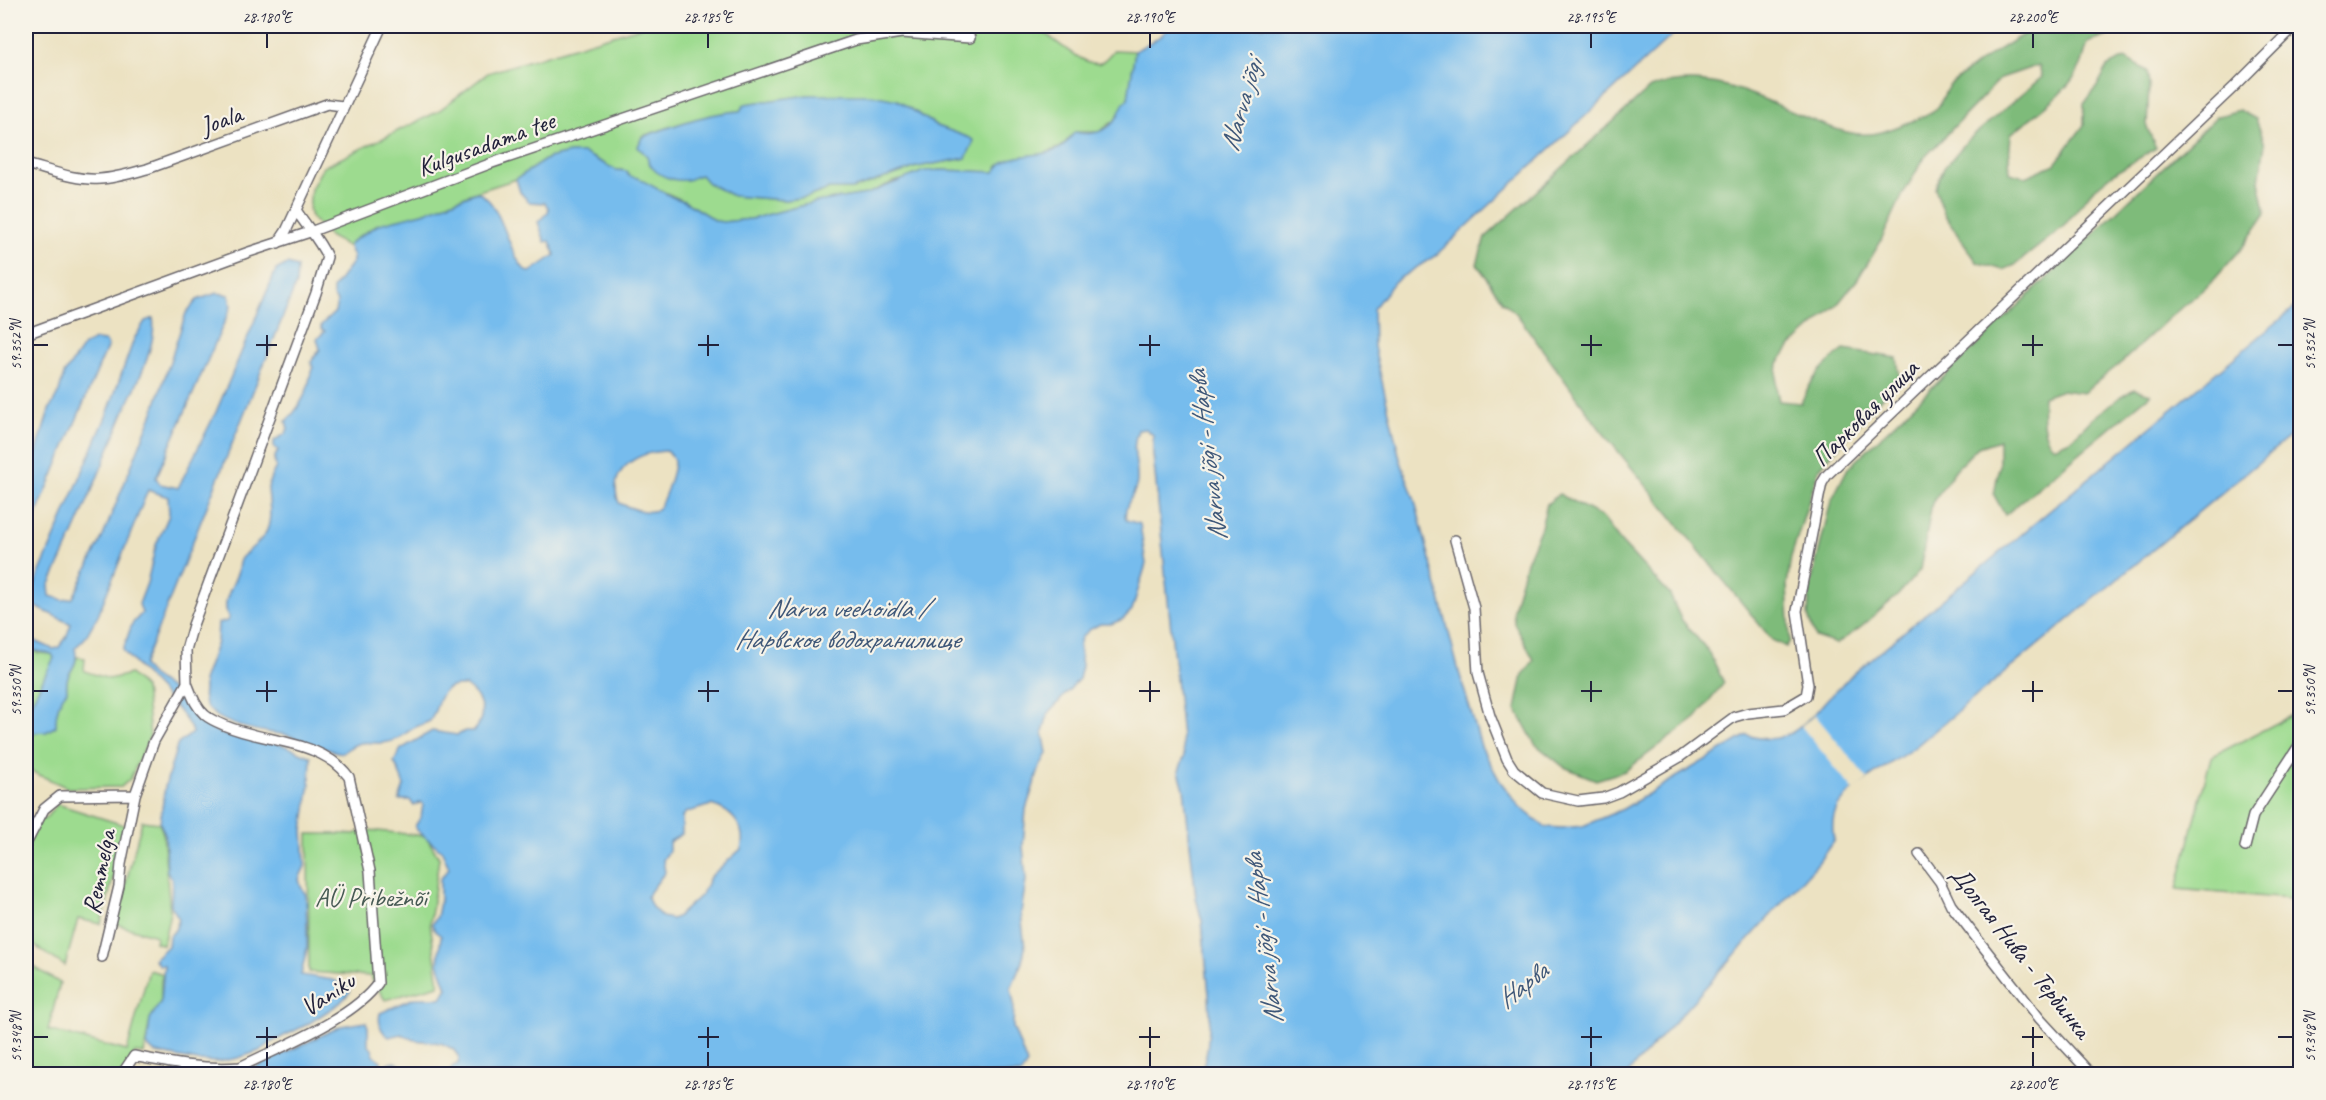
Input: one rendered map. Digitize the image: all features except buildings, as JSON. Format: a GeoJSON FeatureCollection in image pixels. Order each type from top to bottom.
{"type":"FeatureCollection","features":[{"type":"Feature","properties":{"kind":"street"},"geometry":{"type":"LineString","coordinates":[[278,243],[286,231],[382,26]]}},
{"type":"Feature","properties":{"kind":"street","name":"Парковая улица"},"geometry":{"type":"LineString","coordinates":[[1455,540],[1474,608],[1478,673],[1490,716],[1500,743],[1514,770],[1542,793],[1578,801],[1603,798],[1619,792],[1680,757],[1734,717],[1748,713],[1784,710],[1795,705],[1806,696],[1808,686],[1797,611],[1798,603],[1822,483],[1827,475],[2295,26]]}},
{"type":"Feature","properties":{"kind":"street","name":"Kulgusadama tee"},"geometry":{"type":"LineString","coordinates":[[26,334],[310,232],[492,163],[856,40],[902,33],[970,38]]}},
{"type":"Feature","properties":{"kind":"street","name":"Joala"},"geometry":{"type":"LineString","coordinates":[[26,164],[74,176],[99,179],[117,176],[147,169],[327,104],[343,106]]}},
{"type":"Feature","properties":{"kind":"street"},"geometry":{"type":"LineString","coordinates":[[187,683],[186,650],[193,625],[327,257],[319,240],[310,232],[296,210]]}},
{"type":"Feature","properties":{"kind":"street","name":"Remmelga"},"geometry":{"type":"LineString","coordinates":[[102,957],[119,886],[121,864],[135,795],[154,741],[187,683]]}},
{"type":"Feature","properties":{"kind":"street","name":"Vaniku"},"geometry":{"type":"LineString","coordinates":[[122,1074],[134,1056],[188,1066],[240,1067],[348,1012],[369,996],[378,983],[369,871],[349,777],[342,767],[314,751],[289,742],[235,729],[207,718],[196,706],[187,683]]}},
{"type":"Feature","properties":{"kind":"street"},"geometry":{"type":"LineString","coordinates":[[2245,847],[2253,816],[2301,744]]}},
{"type":"Feature","properties":{"kind":"street"},"geometry":{"type":"LineString","coordinates":[[26,844],[44,809],[60,796],[135,795]]}},
{"type":"Feature","properties":{"kind":"street","name":"Долгая Нива - Тербинка"},"geometry":{"type":"LineString","coordinates":[[1919,854],[1940,882],[1951,905],[2019,992],[2091,1074]]}},
{"type":"Feature","properties":{"kind":"green space"},"geometry":{"type":"Polygon","coordinates":[[[643,26],[1042,26],[1042,31],[1061,46],[1078,57],[1094,63],[1102,62],[1114,50],[1135,51],[1128,99],[1115,120],[1099,132],[1075,132],[1061,147],[1043,154],[1018,157],[998,166],[996,172],[940,170],[893,182],[867,194],[816,202],[751,219],[723,222],[716,221],[684,201],[629,176],[622,170],[616,170],[584,153],[570,153],[548,158],[516,179],[423,213],[376,225],[350,243],[349,247],[330,237],[311,217],[309,210],[311,189],[323,167],[437,112],[488,73],[643,26]],[[808,95],[746,104],[740,111],[702,117],[642,136],[638,147],[647,156],[694,177],[701,175],[708,183],[733,196],[785,200],[807,197],[829,189],[852,189],[917,167],[966,158],[970,138],[937,126],[897,100],[808,95]]]}},
{"type":"Feature","properties":{"kind":"green space"},"geometry":{"type":"Polygon","coordinates":[[[2038,26],[2115,26],[2107,36],[2088,43],[2081,65],[2068,85],[2050,103],[2011,134],[2010,173],[2025,177],[2055,164],[2084,125],[2084,104],[2108,66],[2125,58],[2147,71],[2149,85],[2147,127],[2156,148],[2113,174],[2092,191],[2063,227],[2015,265],[2003,270],[1977,262],[1944,214],[1935,188],[1944,168],[1967,141],[2042,77],[2039,65],[2001,78],[1924,158],[1903,194],[1880,243],[1857,280],[1837,305],[1791,346],[1778,363],[1776,387],[1779,401],[1801,403],[1818,373],[1844,350],[1897,358],[1900,380],[1819,469],[1791,557],[1787,585],[1790,641],[1786,647],[1772,640],[1600,429],[1516,313],[1503,302],[1477,264],[1485,238],[1650,88],[1671,82],[1712,83],[1752,95],[1837,130],[1855,134],[1873,134],[1903,125],[1933,111],[1939,105],[1948,87],[1960,77],[1993,53],[2038,26]]]}},
{"type":"Feature","properties":{"kind":"green space"},"geometry":{"type":"Polygon","coordinates":[[[2239,110],[2256,119],[2265,144],[2259,181],[2266,213],[2242,248],[2213,281],[2122,362],[2083,393],[2062,390],[2043,397],[2043,424],[2047,437],[2054,447],[2072,439],[2092,419],[2134,389],[2151,394],[2005,515],[1994,495],[1999,466],[1999,440],[1978,447],[1956,469],[1932,503],[1920,570],[1898,595],[1860,628],[1836,644],[1815,637],[1808,616],[1810,588],[1831,501],[1848,468],[2216,117],[2239,110]]]}},
{"type":"Feature","properties":{"kind":"green space"},"geometry":{"type":"Polygon","coordinates":[[[1559,494],[1602,517],[1620,541],[1670,595],[1681,619],[1709,652],[1724,683],[1696,718],[1625,771],[1596,780],[1564,767],[1535,744],[1516,709],[1523,675],[1534,660],[1514,623],[1513,609],[1526,562],[1541,527],[1547,504],[1559,494]]]}},
{"type":"Feature","properties":{"kind":"green space"},"geometry":{"type":"Polygon","coordinates":[[[29,648],[38,653],[52,654],[54,658],[26,713],[26,649],[29,648]]]}},
{"type":"Feature","properties":{"kind":"green space"},"geometry":{"type":"Polygon","coordinates":[[[77,657],[85,658],[84,671],[109,679],[130,674],[145,688],[150,736],[130,779],[121,787],[68,788],[26,769],[26,733],[46,732],[56,726],[58,707],[67,691],[68,676],[77,657]]]}},
{"type":"Feature","properties":{"kind":"green space"},"geometry":{"type":"Polygon","coordinates":[[[2300,711],[2300,900],[2177,889],[2211,757],[2300,711]]]}},
{"type":"Feature","properties":{"kind":"green space"},"geometry":{"type":"Polygon","coordinates":[[[57,804],[127,826],[101,924],[78,919],[65,966],[26,940],[26,819],[45,819],[57,804]]]}},
{"type":"Feature","properties":{"kind":"green space"},"geometry":{"type":"Polygon","coordinates":[[[142,821],[159,823],[163,833],[170,912],[163,945],[155,942],[156,936],[115,924],[142,821]]]}},
{"type":"Feature","properties":{"kind":"green space","name":"AÜ Pribežnõi"},"geometry":{"type":"Polygon","coordinates":[[[368,830],[426,836],[439,858],[430,923],[439,985],[385,1000],[370,976],[309,972],[308,834],[354,834],[368,830]]]}},
{"type":"Feature","properties":{"kind":"green space"},"geometry":{"type":"Polygon","coordinates":[[[26,962],[60,983],[48,1030],[127,1051],[149,970],[163,974],[161,1001],[150,1019],[144,1054],[135,1053],[125,1074],[26,1074],[26,962]]]}},
{"type":"Feature","properties":{"kind":"water","name":"Narva veehoidla / Нарвское водохранилище"},"geometry":{"type":"Polygon","coordinates":[[[1170,26],[1682,26],[1435,256],[1395,281],[1373,309],[1374,347],[1400,459],[1415,501],[1459,672],[1481,746],[1500,781],[1520,807],[1545,827],[1583,826],[1623,809],[1747,735],[1771,739],[1799,728],[1853,674],[2300,303],[2300,428],[1915,747],[1851,792],[1837,808],[1833,824],[1834,840],[1818,863],[1627,1074],[1201,1074],[1207,1051],[1209,995],[1202,921],[1196,898],[1184,789],[1179,771],[1184,757],[1153,454],[1153,435],[1146,429],[1138,430],[1136,437],[1134,450],[1136,486],[1125,514],[1126,520],[1140,524],[1146,564],[1132,610],[1123,619],[1111,624],[1100,624],[1081,638],[1079,646],[1082,666],[1079,679],[1048,714],[1043,732],[1047,753],[1039,769],[1026,809],[1023,846],[1026,880],[1021,913],[1025,948],[1011,988],[1014,1004],[1013,1027],[1027,1064],[1021,1074],[448,1074],[453,1066],[458,1064],[459,1057],[453,1049],[441,1043],[414,1040],[401,1034],[389,1037],[386,1035],[379,1020],[380,1013],[414,998],[441,998],[447,988],[438,963],[441,936],[432,924],[437,917],[440,902],[440,879],[449,868],[442,851],[415,826],[421,817],[423,804],[421,802],[414,806],[410,800],[399,800],[404,786],[394,762],[401,749],[432,731],[457,735],[466,731],[474,731],[482,713],[479,701],[466,686],[449,688],[440,696],[430,721],[395,740],[385,743],[357,744],[343,753],[287,735],[233,724],[216,716],[203,699],[203,681],[217,642],[218,623],[227,621],[229,618],[226,612],[227,599],[239,562],[263,537],[269,523],[268,486],[276,467],[274,459],[278,450],[274,447],[274,441],[285,434],[288,429],[286,421],[299,406],[308,387],[313,368],[311,362],[320,349],[317,339],[325,331],[321,329],[321,325],[335,312],[337,302],[333,296],[333,289],[353,261],[350,243],[379,224],[423,213],[477,192],[486,197],[493,206],[519,262],[526,271],[530,272],[555,255],[550,241],[545,242],[538,222],[549,209],[545,203],[529,202],[520,192],[516,179],[548,158],[570,153],[584,153],[616,170],[626,171],[629,176],[638,178],[684,201],[716,221],[723,222],[751,219],[816,202],[867,194],[924,171],[995,172],[1007,160],[1054,151],[1062,147],[1075,132],[1094,133],[1110,126],[1128,99],[1135,51],[1161,36],[1170,26]],[[666,451],[645,455],[627,465],[617,481],[616,491],[619,503],[647,512],[659,507],[668,488],[674,466],[673,459],[666,451]],[[711,805],[685,813],[682,817],[682,834],[669,842],[669,851],[663,860],[665,872],[647,896],[652,907],[662,917],[671,919],[677,917],[702,894],[710,877],[741,849],[742,834],[736,821],[725,811],[711,805]]]}},
{"type":"Feature","properties":{"kind":"water"},"geometry":{"type":"Polygon","coordinates":[[[808,95],[872,95],[897,100],[937,126],[974,141],[966,158],[917,167],[852,189],[829,189],[807,197],[785,200],[733,196],[708,183],[701,175],[687,180],[668,178],[656,172],[647,156],[638,147],[642,137],[715,114],[740,111],[745,104],[808,95]]]}},
{"type":"Feature","properties":{"kind":"water"},"geometry":{"type":"Polygon","coordinates":[[[287,264],[297,267],[296,284],[143,666],[151,675],[175,692],[199,721],[220,733],[237,738],[276,743],[311,757],[310,783],[303,830],[305,866],[299,879],[306,895],[307,931],[307,948],[301,975],[333,980],[349,987],[350,992],[340,1003],[308,1024],[259,1051],[218,1062],[198,1061],[155,1053],[147,1046],[150,1019],[161,1001],[164,965],[159,965],[154,959],[168,946],[169,937],[175,930],[179,919],[171,905],[172,880],[167,871],[165,834],[160,823],[165,787],[178,744],[192,733],[189,725],[173,704],[123,650],[132,624],[142,613],[139,604],[147,583],[156,545],[169,515],[168,497],[148,490],[98,615],[85,638],[75,648],[74,666],[68,678],[67,691],[58,707],[56,726],[46,732],[26,733],[26,713],[54,658],[52,654],[26,649],[26,637],[53,649],[58,648],[66,638],[71,624],[26,602],[26,596],[33,588],[108,412],[134,339],[145,321],[153,318],[154,329],[148,355],[69,544],[49,586],[50,596],[63,600],[73,598],[103,536],[154,410],[186,313],[197,300],[217,293],[229,295],[231,307],[156,478],[160,484],[178,488],[216,412],[276,270],[287,264]]]}},
{"type":"Feature","properties":{"kind":"water"},"geometry":{"type":"Polygon","coordinates":[[[95,340],[105,341],[108,345],[26,539],[26,488],[49,410],[59,392],[64,374],[84,345],[95,340]]]}},
{"type":"Feature","properties":{"kind":"water"},"geometry":{"type":"Polygon","coordinates":[[[366,1022],[368,1045],[374,1056],[381,1061],[381,1069],[388,1063],[395,1062],[415,1074],[242,1074],[341,1026],[366,1022]]]}},
{"type":"Feature","properties":{"kind":"pier"},"geometry":{"type":"Polygon","coordinates":[[[1815,715],[1868,779],[1854,791],[1801,726],[1815,715]]]}},
{"type":"Feature","properties":{"kind":"water label","name":"Narva jõgi"},"geometry":{"type":"Point","coordinates":[1241,105]}},
{"type":"Feature","properties":{"kind":"water label","name":"Narva jõgi - Нарва"},"geometry":{"type":"Point","coordinates":[1207,456]}},
{"type":"Feature","properties":{"kind":"water label","name":"Narva jõgi - Нарва"},"geometry":{"type":"Point","coordinates":[1263,939]}},
{"type":"Feature","properties":{"kind":"water label","name":"Нарва"},"geometry":{"type":"Point","coordinates":[1522,985]}}]}
